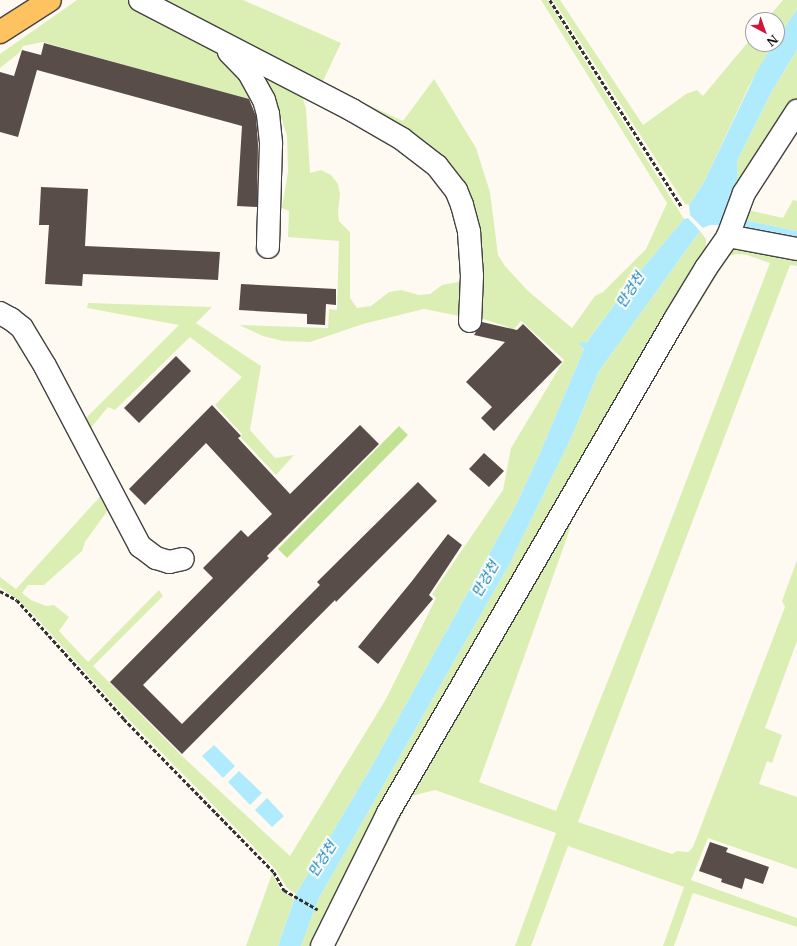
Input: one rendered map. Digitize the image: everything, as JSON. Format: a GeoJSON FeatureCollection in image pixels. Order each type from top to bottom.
{"type":"FeatureCollection","features":[{"type":"Feature","properties":{"kind":"main road"},"geometry":{"type":"LineString","coordinates":[[0,32],[50,0]]}},
{"type":"Feature","properties":{"kind":"street"},"geometry":{"type":"LineString","coordinates":[[140,0],[352,110],[402,139],[437,166],[456,190],[462,205],[469,232],[472,282],[470,321]]}},
{"type":"Feature","properties":{"kind":"street"},"geometry":{"type":"LineString","coordinates":[[216,39],[249,74],[264,100],[268,114],[271,144],[268,247]]}},
{"type":"Feature","properties":{"kind":"street"},"geometry":{"type":"LineString","coordinates":[[322,946],[388,813],[675,319],[706,268],[728,236],[744,193],[797,111]]}},
{"type":"Feature","properties":{"kind":"street"},"geometry":{"type":"LineString","coordinates":[[728,236],[797,250]]}},
{"type":"Feature","properties":{"kind":"street"},"geometry":{"type":"LineString","coordinates":[[0,314],[12,319],[22,328],[45,366],[140,546],[156,558],[169,562],[183,559]]}},
{"type":"Feature","properties":{"kind":"path"},"geometry":{"type":"LineString","coordinates":[[550,0],[682,207]]}},
{"type":"Feature","properties":{"kind":"path"},"geometry":{"type":"LineString","coordinates":[[0,591],[17,600],[124,719],[188,782],[274,872],[284,890],[317,909]]}},
{"type":"Feature","properties":{"kind":"green space"},"geometry":{"type":"Polygon","coordinates":[[[77,0],[132,0],[225,50],[252,99],[242,98],[43,42],[23,46],[19,53],[0,68],[0,54],[77,0]]]}},
{"type":"Feature","properties":{"kind":"green space"},"geometry":{"type":"Polygon","coordinates":[[[151,0],[243,0],[341,43],[322,83],[403,121],[434,79],[476,148],[490,192],[498,255],[505,266],[528,291],[572,328],[595,296],[603,292],[646,249],[667,203],[541,0],[547,0],[684,219],[632,281],[585,344],[579,345],[584,349],[515,507],[373,764],[296,894],[287,888],[276,870],[126,717],[32,613],[16,598],[0,587],[0,577],[16,589],[106,490],[113,503],[85,542],[82,551],[44,585],[28,585],[22,593],[31,600],[46,606],[54,605],[69,617],[59,631],[88,662],[159,590],[163,596],[93,666],[182,756],[290,856],[386,699],[436,598],[432,594],[503,490],[511,448],[564,360],[521,321],[506,338],[508,327],[474,316],[459,179],[151,0]]]}},
{"type":"Feature","properties":{"kind":"green space"},"geometry":{"type":"Polygon","coordinates":[[[553,0],[560,0],[643,125],[686,94],[697,90],[703,96],[745,46],[745,52],[768,52],[749,86],[703,184],[689,205],[685,204],[553,0]]]}},
{"type":"Feature","properties":{"kind":"green space"},"geometry":{"type":"Polygon","coordinates":[[[783,0],[797,0],[797,9],[785,26],[785,12],[773,12],[783,0]]]}},
{"type":"Feature","properties":{"kind":"green space"},"geometry":{"type":"Polygon","coordinates":[[[797,50],[797,108],[738,187],[737,161],[772,91],[797,50]]]}},
{"type":"Feature","properties":{"kind":"green space"},"geometry":{"type":"Polygon","coordinates":[[[261,74],[299,88],[306,108],[310,173],[321,170],[331,175],[338,184],[340,194],[338,213],[339,221],[350,232],[350,298],[357,308],[371,306],[389,292],[401,290],[419,295],[430,294],[442,285],[458,282],[463,276],[464,317],[424,309],[363,324],[310,342],[283,341],[263,336],[239,325],[328,328],[329,309],[337,310],[339,241],[288,237],[289,211],[282,208],[288,171],[287,136],[276,101],[261,74]]]}},
{"type":"Feature","properties":{"kind":"green space"},"geometry":{"type":"Polygon","coordinates":[[[793,200],[797,201],[797,231],[739,219],[748,210],[783,218],[793,200]]]}},
{"type":"Feature","properties":{"kind":"green space"},"geometry":{"type":"Polygon","coordinates":[[[700,231],[706,239],[706,254],[319,946],[301,946],[319,898],[508,567],[571,438],[599,371],[700,231]]]}},
{"type":"Feature","properties":{"kind":"green space"},"geometry":{"type":"Polygon","coordinates":[[[739,246],[797,257],[797,266],[790,265],[578,822],[672,854],[677,851],[688,852],[693,847],[785,607],[782,601],[797,560],[797,641],[765,728],[782,735],[772,763],[767,761],[759,784],[797,797],[797,869],[708,838],[691,880],[797,918],[797,927],[693,893],[674,946],[663,946],[684,887],[568,846],[531,946],[515,946],[556,833],[435,790],[412,796],[354,907],[346,908],[412,781],[729,249],[739,246]],[[737,254],[729,256],[674,344],[572,516],[569,532],[479,782],[556,811],[655,562],[770,263],[747,255],[737,254]]]}},
{"type":"Feature","properties":{"kind":"green space"},"geometry":{"type":"Polygon","coordinates":[[[88,303],[212,307],[196,323],[261,366],[250,430],[275,458],[294,455],[276,475],[241,438],[242,434],[215,405],[242,377],[190,337],[115,410],[108,407],[90,429],[85,419],[179,325],[87,308],[88,303]]]}},
{"type":"Feature","properties":{"kind":"green space"},"geometry":{"type":"Polygon","coordinates":[[[399,426],[408,435],[287,558],[278,549],[399,426]]]}},
{"type":"Feature","properties":{"kind":"green space"},"geometry":{"type":"Polygon","coordinates":[[[272,874],[281,890],[294,899],[278,946],[246,946],[272,874]]]}},
{"type":"Feature","properties":{"kind":"water"},"geometry":{"type":"Polygon","coordinates":[[[797,9],[797,50],[772,91],[737,161],[738,187],[722,225],[710,225],[703,228],[690,215],[689,205],[703,184],[757,71],[768,52],[785,52],[785,26],[797,9]]]}},
{"type":"Feature","properties":{"kind":"water","name":"만겅천"},"geometry":{"type":"Polygon","coordinates":[[[688,218],[700,231],[599,371],[571,438],[508,567],[319,898],[301,946],[278,946],[296,894],[373,764],[515,507],[584,349],[579,345],[580,342],[586,343],[632,281],[684,219],[688,218]]]}},
{"type":"Feature","properties":{"kind":"water"},"geometry":{"type":"Polygon","coordinates":[[[739,219],[797,231],[797,241],[735,230],[739,219]]]}},
{"type":"Feature","properties":{"kind":"water"},"geometry":{"type":"Polygon","coordinates":[[[214,745],[235,766],[223,778],[202,756],[214,745]]]}},
{"type":"Feature","properties":{"kind":"water"},"geometry":{"type":"Polygon","coordinates":[[[239,771],[262,793],[250,805],[228,782],[239,771]]]}},
{"type":"Feature","properties":{"kind":"water"},"geometry":{"type":"Polygon","coordinates":[[[267,798],[284,816],[272,827],[255,810],[267,798]]]}},
{"type":"Feature","properties":{"kind":"building"},"geometry":{"type":"Polygon","coordinates":[[[44,43],[249,99],[256,116],[258,144],[257,207],[237,206],[242,126],[37,70],[18,137],[0,132],[0,72],[14,76],[22,50],[41,55],[44,43]]]}},
{"type":"Feature","properties":{"kind":"building"},"geometry":{"type":"Polygon","coordinates":[[[41,187],[88,189],[85,246],[220,252],[218,280],[83,274],[82,286],[45,284],[49,225],[39,225],[41,187]]]}},
{"type":"Feature","properties":{"kind":"building"},"geometry":{"type":"Polygon","coordinates":[[[241,284],[336,289],[336,305],[326,304],[325,325],[307,324],[307,314],[239,310],[241,284]]]}},
{"type":"Feature","properties":{"kind":"building"},"geometry":{"type":"Polygon","coordinates":[[[482,322],[517,330],[523,324],[562,362],[494,431],[481,418],[492,407],[466,382],[505,342],[474,335],[482,322]]]}},
{"type":"Feature","properties":{"kind":"building"},"geometry":{"type":"Polygon","coordinates":[[[176,356],[191,371],[139,423],[124,408],[176,356]]]}},
{"type":"Feature","properties":{"kind":"building"},"geometry":{"type":"Polygon","coordinates":[[[212,405],[241,436],[238,438],[290,494],[360,425],[379,444],[267,556],[269,558],[143,685],[182,724],[320,585],[317,582],[418,482],[437,501],[336,602],[335,600],[182,754],[110,682],[213,578],[203,568],[241,530],[248,537],[272,514],[206,443],[145,505],[129,489],[212,405]]]}},
{"type":"Feature","properties":{"kind":"building"},"geometry":{"type":"Polygon","coordinates":[[[484,453],[504,471],[489,487],[469,469],[484,453]]]}},
{"type":"Feature","properties":{"kind":"building"},"geometry":{"type":"Polygon","coordinates":[[[448,534],[462,545],[429,595],[433,599],[378,664],[358,647],[448,534]]]}},
{"type":"Feature","properties":{"kind":"building"},"geometry":{"type":"Polygon","coordinates":[[[710,842],[728,848],[726,852],[769,867],[763,884],[745,878],[742,889],[721,882],[722,879],[699,871],[710,842]]]}}]}
